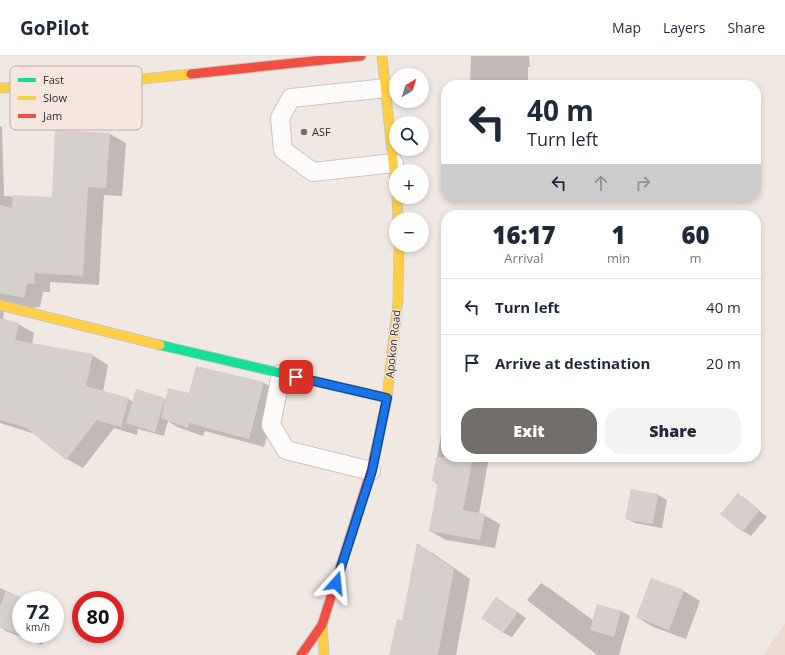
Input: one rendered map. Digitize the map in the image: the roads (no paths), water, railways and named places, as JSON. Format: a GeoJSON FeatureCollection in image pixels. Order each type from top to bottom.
{"type":"FeatureCollection","features":[{"type":"Feature","properties":{"kind":"main road"},"geometry":{"type":"LineString","coordinates":[[142,79],[361,56]]}},
{"type":"Feature","properties":{"kind":"main road"},"geometry":{"type":"LineString","coordinates":[[382,56],[394,162]]}},
{"type":"Feature","properties":{"kind":"main road"},"geometry":{"type":"LineString","coordinates":[[0,88],[10,87]]}},
{"type":"Feature","properties":{"kind":"main road","name":"Apokon Road"},"geometry":{"type":"LineString","coordinates":[[301,655],[322,625],[372,471],[387,398],[398,300],[399,252]]}},
{"type":"Feature","properties":{"kind":"main road"},"geometry":{"type":"LineString","coordinates":[[0,305],[114,334],[387,398]]}},
{"type":"Feature","properties":{"kind":"main road","name":"Apokon Road"},"geometry":{"type":"LineString","coordinates":[[322,625],[324,655]]}},
{"type":"Feature","properties":{"kind":"lane"},"geometry":{"type":"LineString","coordinates":[[386,88],[291,98],[280,118],[283,150],[313,172],[394,162]]}},
{"type":"Feature","properties":{"kind":"lane"},"geometry":{"type":"LineString","coordinates":[[281,374],[271,425],[286,450],[372,471]]}},
{"type":"Feature","properties":{"kind":"place","name":"ASF"},"geometry":{"type":"Point","coordinates":[304,132]}}]}
